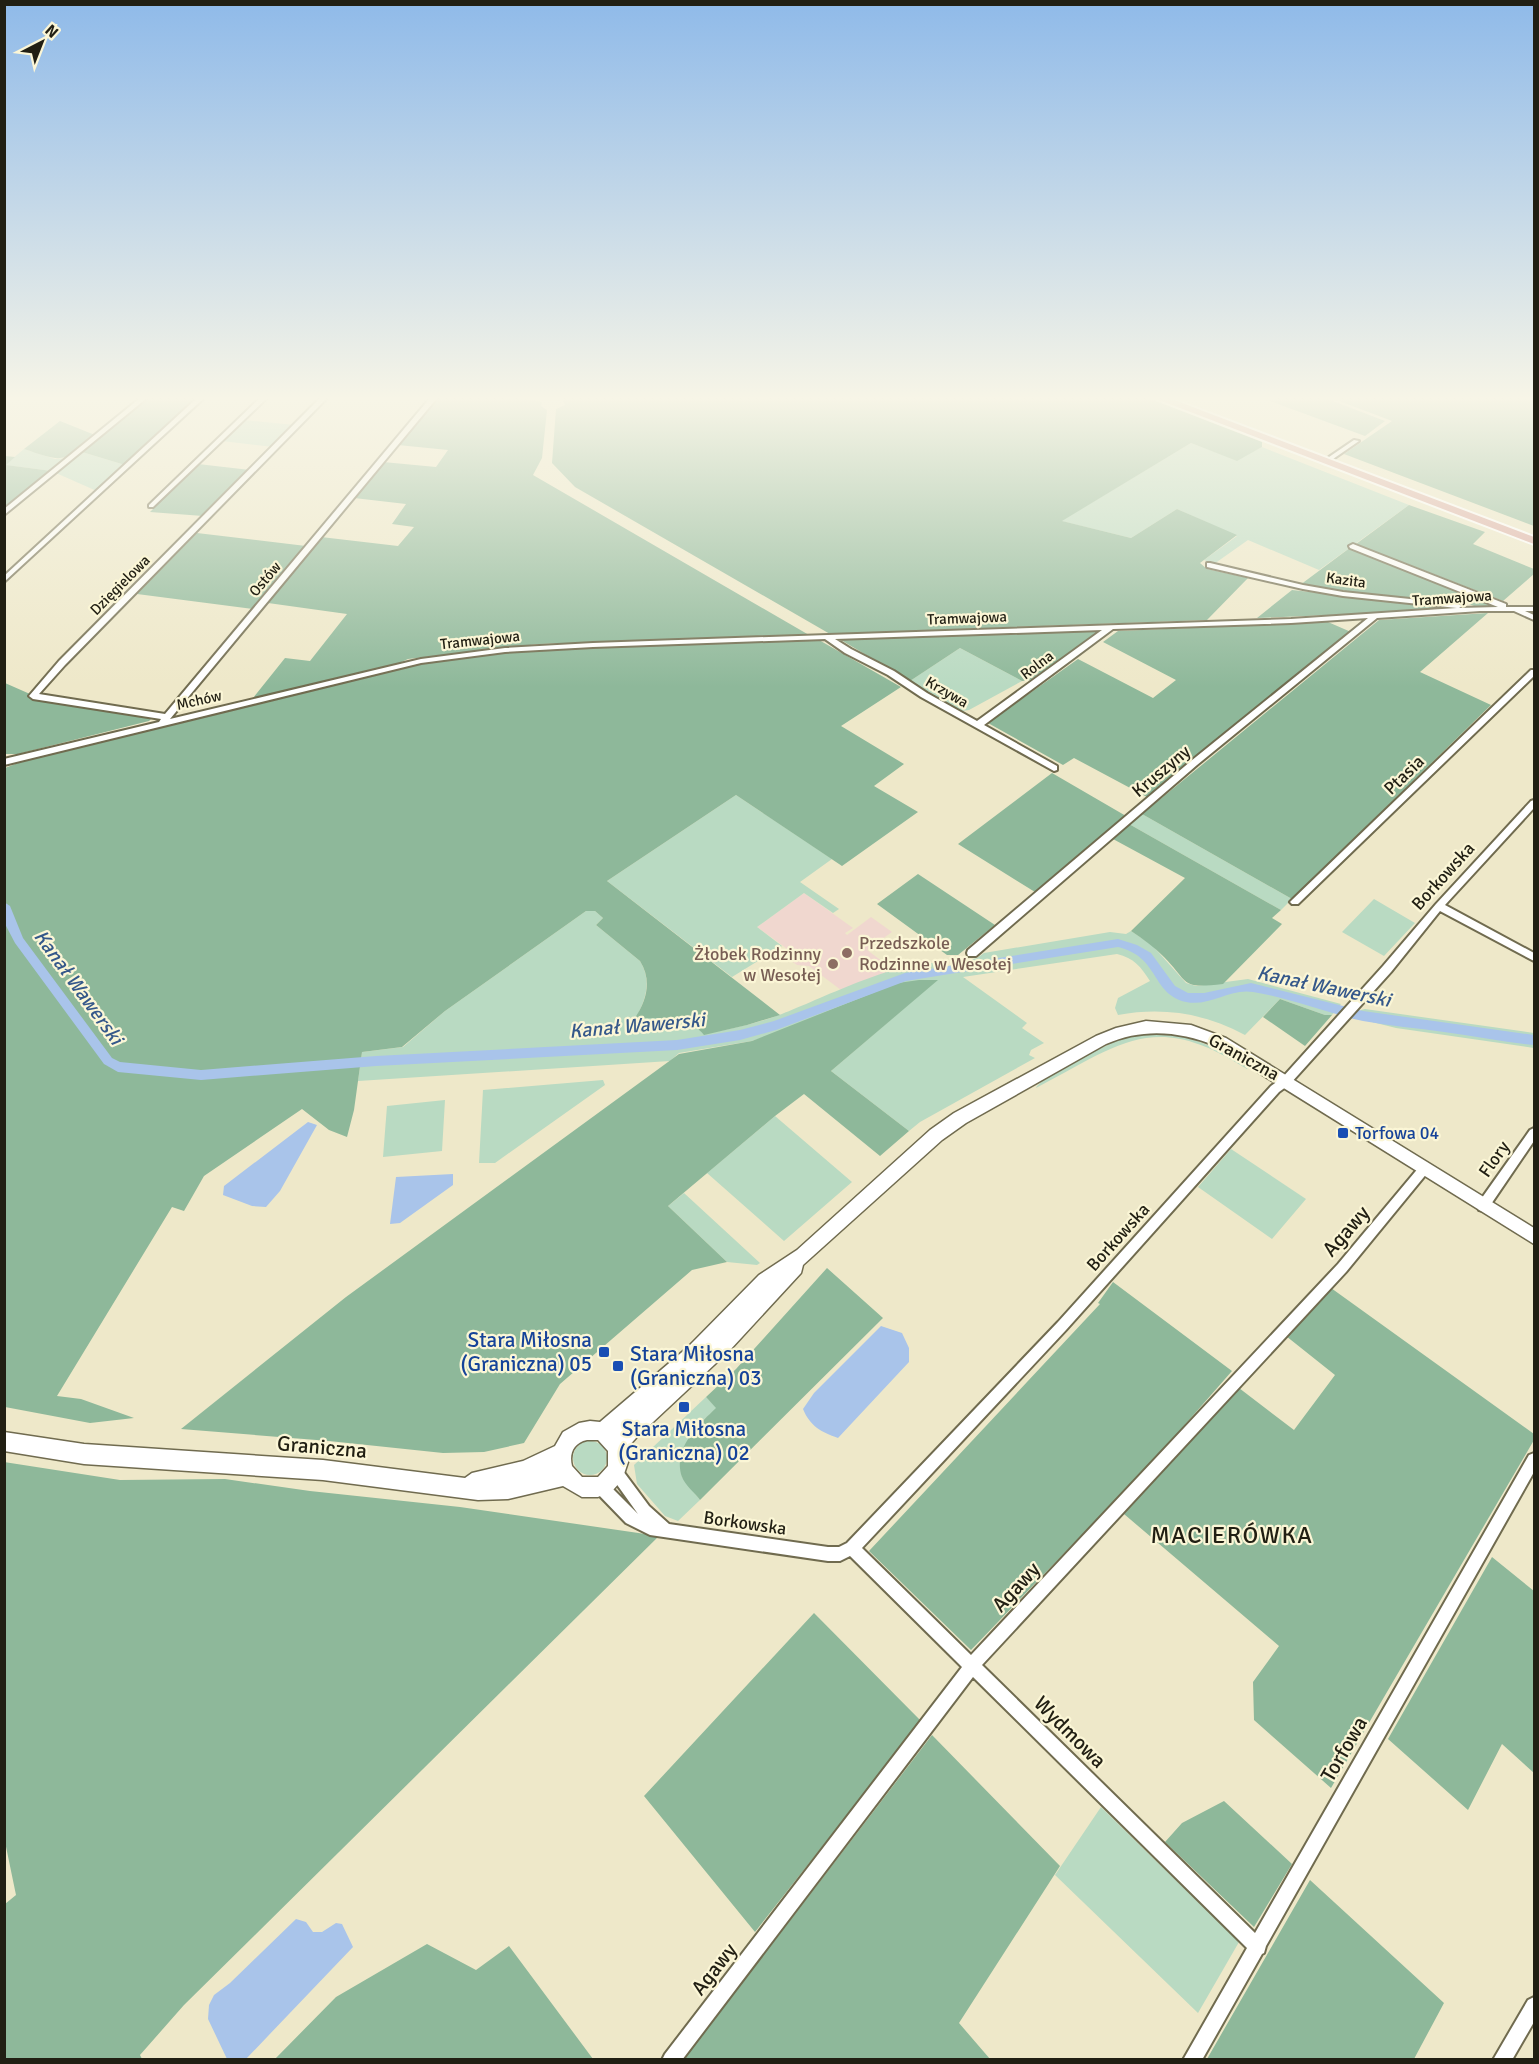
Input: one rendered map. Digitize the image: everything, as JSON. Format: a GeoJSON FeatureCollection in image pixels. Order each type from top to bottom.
{"type":"FeatureCollection","features":[{"type":"Feature","properties":{"kind":"main road"},"geometry":{"type":"LineString","coordinates":[[1412,494],[1534,541]]}},
{"type":"Feature","properties":{"kind":"main road"},"geometry":{"type":"LineString","coordinates":[[1427,494],[1534,535]]}},
{"type":"Feature","properties":{"kind":"street"},"geometry":{"type":"LineString","coordinates":[[4,513],[27,494]]}},
{"type":"Feature","properties":{"kind":"street"},"geometry":{"type":"LineString","coordinates":[[4,580],[97,494]]}},
{"type":"Feature","properties":{"kind":"street"},"geometry":{"type":"LineString","coordinates":[[151,506],[163,494]]}},
{"type":"Feature","properties":{"kind":"street","name":"Dzięgielowa"},"geometry":{"type":"LineString","coordinates":[[165,720],[33,696],[62,663],[229,494]]}},
{"type":"Feature","properties":{"kind":"street","name":"Ostów"},"geometry":{"type":"LineString","coordinates":[[165,720],[354,494]]}},
{"type":"Feature","properties":{"kind":"street"},"geometry":{"type":"LineString","coordinates":[[1353,546],[1534,618]]}},
{"type":"Feature","properties":{"kind":"street","name":"Kazita"},"geometry":{"type":"LineString","coordinates":[[1210,565],[1343,594],[1480,609]]}},
{"type":"Feature","properties":{"kind":"street","name":"Tramwajowa"},"geometry":{"type":"LineString","coordinates":[[400,665],[450,656],[505,650],[1374,617],[1480,609],[1534,609]]}},
{"type":"Feature","properties":{"kind":"street","name":"Kruszyny"},"geometry":{"type":"LineString","coordinates":[[972,953],[1194,763],[1374,617]]}},
{"type":"Feature","properties":{"kind":"street","name":"Rolna"},"geometry":{"type":"LineString","coordinates":[[978,725],[1112,627]]}},
{"type":"Feature","properties":{"kind":"street","name":"Krzywa"},"geometry":{"type":"LineString","coordinates":[[827,637],[1054,768]]}},
{"type":"Feature","properties":{"kind":"street","name":"Mchów"},"geometry":{"type":"LineString","coordinates":[[4,762],[165,720],[400,665]]}},
{"type":"Feature","properties":{"kind":"street","name":"Ptasia"},"geometry":{"type":"LineString","coordinates":[[1295,902],[1534,672]]}},
{"type":"Feature","properties":{"kind":"street","name":"Borkowska"},"geometry":{"type":"LineString","coordinates":[[599,1485],[633,1520],[650,1528],[828,1554],[840,1554],[852,1548],[1062,1326],[1275,1089],[1286,1081],[1439,906],[1534,803]]}},
{"type":"Feature","properties":{"kind":"street"},"geometry":{"type":"LineString","coordinates":[[1439,906],[1534,957]]}},
{"type":"Feature","properties":{"kind":"street","name":"Graniczna"},"geometry":{"type":"LineString","coordinates":[[610,1438],[629,1431],[730,1338],[803,1255],[917,1151],[949,1126],[1117,1032],[1137,1027],[1161,1026],[1198,1032],[1231,1047],[1534,1237]]}},
{"type":"Feature","properties":{"kind":"street","name":"Flory"},"geometry":{"type":"LineString","coordinates":[[1483,1206],[1534,1133]]}},
{"type":"Feature","properties":{"kind":"street","name":"Agawy"},"geometry":{"type":"LineString","coordinates":[[671,2060],[974,1665],[1342,1268],[1424,1169]]}},
{"type":"Feature","properties":{"kind":"street"},"geometry":{"type":"LineString","coordinates":[[589,1430],[610,1438],[619,1458],[615,1472],[599,1485],[580,1487],[565,1476],[561,1462],[562,1452],[567,1443],[579,1433],[589,1430]]}},
{"type":"Feature","properties":{"kind":"street","name":"Graniczna"},"geometry":{"type":"LineString","coordinates":[[4,1441],[84,1454],[323,1470],[473,1489],[499,1490],[565,1476]]}},
{"type":"Feature","properties":{"kind":"street","name":"Graniczna"},"geometry":{"type":"LineString","coordinates":[[453,1485],[481,1482],[517,1473],[562,1452]]}},
{"type":"Feature","properties":{"kind":"street","name":"Torfowa"},"geometry":{"type":"LineString","coordinates":[[1192,2060],[1534,1460]]}},
{"type":"Feature","properties":{"kind":"street"},"geometry":{"type":"LineString","coordinates":[[615,1472],[646,1514],[664,1529]]}},
{"type":"Feature","properties":{"kind":"street","name":"Wydmowa"},"geometry":{"type":"LineString","coordinates":[[852,1548],[974,1665],[1258,1947]]}},
{"type":"Feature","properties":{"kind":"street"},"geometry":{"type":"LineString","coordinates":[[1502,2060],[1534,2006]]}},
{"type":"Feature","properties":{"kind":"shaded area"},"geometry":{"type":"Polygon","coordinates":[[[804,893],[853,928],[845,933],[847,935],[871,917],[892,932],[867,950],[894,970],[841,990],[809,966],[797,965],[780,953],[786,948],[757,927],[804,893]]]}},
{"type":"Feature","properties":{"kind":"green space"},"geometry":{"type":"Polygon","coordinates":[[[5,494],[24,494],[10,506],[5,508],[5,494]]]}},
{"type":"Feature","properties":{"kind":"green space"},"geometry":{"type":"Polygon","coordinates":[[[168,494],[225,494],[203,516],[150,512],[168,494]]]}},
{"type":"Feature","properties":{"kind":"green space"},"geometry":{"type":"Polygon","coordinates":[[[357,494],[566,494],[809,635],[539,644],[408,659],[397,664],[253,698],[285,658],[310,661],[347,614],[268,603],[321,537],[398,546],[414,527],[392,524],[406,504],[354,498],[357,494]]]}},
{"type":"Feature","properties":{"kind":"green space"},"geometry":{"type":"Polygon","coordinates":[[[588,494],[1106,494],[1062,521],[1131,538],[1177,509],[1237,535],[1200,563],[1207,569],[1248,578],[1207,620],[830,634],[588,494]]]}},
{"type":"Feature","properties":{"kind":"green space"},"geometry":{"type":"Polygon","coordinates":[[[1105,494],[1382,494],[1409,505],[1319,570],[1248,540],[1214,564],[1204,560],[1237,536],[1177,509],[1131,538],[1061,521],[1105,494]]]}},
{"type":"Feature","properties":{"kind":"green space"},"geometry":{"type":"Polygon","coordinates":[[[1450,494],[1534,494],[1534,526],[1450,494]]]}},
{"type":"Feature","properties":{"kind":"green space"},"geometry":{"type":"Polygon","coordinates":[[[1409,505],[1485,532],[1473,544],[1534,569],[1534,574],[1503,601],[1356,544],[1409,505]]]}},
{"type":"Feature","properties":{"kind":"green space"},"geometry":{"type":"Polygon","coordinates":[[[197,533],[306,546],[253,609],[137,594],[197,533]]]}},
{"type":"Feature","properties":{"kind":"green space"},"geometry":{"type":"Polygon","coordinates":[[[1351,547],[1492,606],[1474,606],[1456,599],[1435,599],[1436,603],[1300,585],[1351,547]]]}},
{"type":"Feature","properties":{"kind":"green space"},"geometry":{"type":"Polygon","coordinates":[[[1292,590],[1448,607],[1450,610],[1257,618],[1292,590]]]}},
{"type":"Feature","properties":{"kind":"green space"},"geometry":{"type":"Polygon","coordinates":[[[1488,613],[1420,672],[1491,705],[1292,899],[1142,814],[1379,620],[1488,613]]]}},
{"type":"Feature","properties":{"kind":"green space"},"geometry":{"type":"Polygon","coordinates":[[[1328,622],[1351,632],[1147,797],[1074,758],[1063,765],[988,723],[1078,659],[1153,698],[1176,680],[1103,642],[1118,631],[1328,622]]]}},
{"type":"Feature","properties":{"kind":"green space"},"geometry":{"type":"Polygon","coordinates":[[[1102,631],[1030,680],[1022,681],[960,648],[910,681],[841,640],[930,635],[1102,631]]]}},
{"type":"Feature","properties":{"kind":"green space"},"geometry":{"type":"Polygon","coordinates":[[[819,640],[901,687],[841,726],[904,764],[874,786],[918,812],[842,866],[736,795],[607,881],[780,1015],[704,1035],[697,1028],[681,1021],[663,1018],[635,1018],[645,997],[647,983],[644,968],[640,961],[596,925],[603,918],[595,911],[586,911],[445,1011],[402,1047],[362,1052],[354,1110],[347,1137],[329,1130],[302,1109],[204,1176],[184,1211],[172,1207],[57,1396],[81,1399],[134,1418],[90,1423],[5,1407],[5,768],[41,754],[405,666],[504,653],[819,640]]]}},
{"type":"Feature","properties":{"kind":"green space"},"geometry":{"type":"Polygon","coordinates":[[[960,648],[1022,681],[969,710],[962,711],[910,681],[960,648]]]}},
{"type":"Feature","properties":{"kind":"green space"},"geometry":{"type":"Polygon","coordinates":[[[5,683],[30,694],[28,697],[152,718],[149,721],[18,754],[5,754],[5,683]]]}},
{"type":"Feature","properties":{"kind":"green space"},"geometry":{"type":"Polygon","coordinates":[[[1052,773],[1126,816],[1035,892],[958,844],[1052,773]]]}},
{"type":"Feature","properties":{"kind":"green space"},"geometry":{"type":"Polygon","coordinates":[[[736,795],[832,859],[800,882],[839,909],[833,913],[804,893],[757,927],[782,946],[732,977],[607,881],[736,795]]]}},
{"type":"Feature","properties":{"kind":"green space"},"geometry":{"type":"Polygon","coordinates":[[[1142,814],[1292,899],[1281,910],[1129,824],[1142,814]]]}},
{"type":"Feature","properties":{"kind":"green space"},"geometry":{"type":"Polygon","coordinates":[[[1129,824],[1281,910],[1272,918],[1282,924],[1223,984],[1192,985],[1182,978],[1160,953],[1131,931],[1185,878],[1113,839],[1129,824]]]}},
{"type":"Feature","properties":{"kind":"green space"},"geometry":{"type":"Polygon","coordinates":[[[918,874],[995,925],[958,955],[947,955],[877,904],[918,874]]]}},
{"type":"Feature","properties":{"kind":"green space"},"geometry":{"type":"Polygon","coordinates":[[[1374,899],[1415,923],[1384,956],[1342,932],[1374,899]]]}},
{"type":"Feature","properties":{"kind":"green space"},"geometry":{"type":"Polygon","coordinates":[[[586,911],[595,911],[603,918],[596,925],[640,961],[644,968],[646,990],[643,1004],[636,1018],[682,1020],[704,1034],[770,1018],[865,980],[913,965],[933,963],[948,966],[977,958],[984,953],[1110,932],[1126,934],[1131,931],[1152,945],[1186,983],[1196,986],[1248,979],[1341,1004],[1332,1015],[1325,1015],[1280,999],[1245,1035],[1214,1021],[1183,1014],[1151,1012],[1118,1015],[1115,1008],[1118,998],[1150,981],[1136,964],[1117,954],[963,977],[1027,1023],[1022,1028],[1044,1043],[1031,1050],[1029,1055],[1035,1058],[920,1122],[909,1131],[831,1071],[937,980],[752,1041],[679,1053],[670,1061],[358,1081],[362,1052],[403,1047],[445,1011],[586,911]]]}},
{"type":"Feature","properties":{"kind":"green space"},"geometry":{"type":"Polygon","coordinates":[[[938,980],[831,1071],[909,1131],[880,1156],[804,1094],[775,1116],[668,1206],[727,1262],[692,1270],[560,1384],[524,1443],[484,1452],[443,1453],[181,1429],[346,1297],[679,1054],[752,1041],[898,983],[938,980]]]}},
{"type":"Feature","properties":{"kind":"green space"},"geometry":{"type":"Polygon","coordinates":[[[1280,999],[1325,1015],[1332,1015],[1305,1046],[1263,1017],[1280,999]]]}},
{"type":"Feature","properties":{"kind":"green space"},"geometry":{"type":"Polygon","coordinates":[[[1361,1010],[1534,1033],[1534,1048],[1396,1028],[1356,1018],[1361,1010]]]}},
{"type":"Feature","properties":{"kind":"green space"},"geometry":{"type":"Polygon","coordinates":[[[1155,1033],[1193,1040],[1227,1054],[1249,1067],[1247,1069],[1215,1051],[1187,1041],[1163,1037],[1140,1039],[1093,1057],[1036,1088],[1063,1068],[1107,1045],[1130,1036],[1155,1033]]]}},
{"type":"Feature","properties":{"kind":"green space"},"geometry":{"type":"Polygon","coordinates":[[[603,1080],[605,1085],[495,1163],[479,1163],[483,1090],[603,1080]]]}},
{"type":"Feature","properties":{"kind":"green space"},"geometry":{"type":"Polygon","coordinates":[[[445,1100],[442,1151],[383,1157],[387,1106],[445,1100]]]}},
{"type":"Feature","properties":{"kind":"green space"},"geometry":{"type":"Polygon","coordinates":[[[775,1116],[852,1182],[784,1241],[707,1173],[775,1116]]]}},
{"type":"Feature","properties":{"kind":"green space"},"geometry":{"type":"Polygon","coordinates":[[[1231,1149],[1306,1199],[1272,1239],[1198,1187],[1231,1149]]]}},
{"type":"Feature","properties":{"kind":"green space"},"geometry":{"type":"Polygon","coordinates":[[[684,1193],[760,1263],[757,1265],[727,1262],[668,1206],[684,1193]]]}},
{"type":"Feature","properties":{"kind":"green space"},"geometry":{"type":"Polygon","coordinates":[[[827,1268],[883,1318],[700,1500],[683,1480],[680,1467],[684,1447],[689,1438],[716,1408],[706,1397],[736,1369],[827,1268]]]}},
{"type":"Feature","properties":{"kind":"green space"},"geometry":{"type":"Polygon","coordinates":[[[1113,1282],[1232,1371],[1154,1460],[971,1650],[869,1551],[1100,1304],[1098,1303],[1113,1282]]]}},
{"type":"Feature","properties":{"kind":"green space"},"geometry":{"type":"Polygon","coordinates":[[[1331,1288],[1534,1434],[1534,1440],[1331,1788],[1254,1720],[1253,1682],[1279,1646],[1124,1514],[1239,1388],[1294,1430],[1335,1375],[1286,1336],[1331,1288]]]}},
{"type":"Feature","properties":{"kind":"green space"},"geometry":{"type":"Polygon","coordinates":[[[706,1397],[717,1408],[694,1428],[682,1477],[700,1500],[678,1521],[665,1516],[637,1484],[634,1465],[706,1397]]]}},
{"type":"Feature","properties":{"kind":"green space"},"geometry":{"type":"Polygon","coordinates":[[[590,1441],[602,1446],[607,1458],[602,1470],[590,1475],[578,1470],[573,1458],[578,1446],[590,1441]]]}},
{"type":"Feature","properties":{"kind":"green space"},"geometry":{"type":"Polygon","coordinates":[[[4,1462],[120,1480],[225,1479],[310,1491],[460,1507],[659,1536],[184,2005],[140,2055],[142,2059],[5,2059],[5,1904],[16,1895],[4,1837],[4,1462]]]}},
{"type":"Feature","properties":{"kind":"green space"},"geometry":{"type":"Polygon","coordinates":[[[1492,1557],[1534,1591],[1534,1773],[1502,1744],[1468,1810],[1388,1739],[1492,1557]]]}},
{"type":"Feature","properties":{"kind":"green space"},"geometry":{"type":"Polygon","coordinates":[[[814,1613],[921,1721],[755,1932],[644,1796],[814,1613]]]}},
{"type":"Feature","properties":{"kind":"green space"},"geometry":{"type":"Polygon","coordinates":[[[932,1735],[1060,1866],[959,2023],[990,2059],[684,2059],[932,1735]]]}},
{"type":"Feature","properties":{"kind":"green space"},"geometry":{"type":"Polygon","coordinates":[[[1224,1801],[1292,1864],[1254,1927],[1165,1842],[1182,1823],[1224,1801]]]}},
{"type":"Feature","properties":{"kind":"green space"},"geometry":{"type":"Polygon","coordinates":[[[1101,1807],[1239,1942],[1198,2013],[1055,1875],[1101,1807]]]}},
{"type":"Feature","properties":{"kind":"green space"},"geometry":{"type":"Polygon","coordinates":[[[1310,1880],[1444,2003],[1414,2059],[1207,2059],[1310,1880]]]}},
{"type":"Feature","properties":{"kind":"green space"},"geometry":{"type":"Polygon","coordinates":[[[427,1944],[476,1970],[509,1946],[593,2059],[275,2059],[336,1997],[427,1944]]]}},
{"type":"Feature","properties":{"kind":"water"},"geometry":{"type":"Polygon","coordinates":[[[308,1122],[317,1125],[280,1191],[266,1207],[252,1206],[223,1195],[224,1186],[308,1122]]]}},
{"type":"Feature","properties":{"kind":"water"},"geometry":{"type":"Polygon","coordinates":[[[453,1174],[453,1185],[400,1223],[390,1224],[396,1177],[453,1174]]]}},
{"type":"Feature","properties":{"kind":"water"},"geometry":{"type":"Polygon","coordinates":[[[881,1326],[902,1333],[909,1348],[909,1362],[838,1438],[821,1431],[809,1420],[803,1409],[814,1393],[881,1326]]]}},
{"type":"Feature","properties":{"kind":"water"},"geometry":{"type":"Polygon","coordinates":[[[296,1919],[306,1922],[313,1932],[322,1932],[336,1923],[342,1924],[353,1947],[246,2059],[227,2059],[208,2019],[209,2005],[214,1995],[230,1983],[296,1919]]]}},
{"type":"Feature","properties":{"kind":"waterway","name":"Kanał Wawerski"},"geometry":{"type":"LineString","coordinates":[[4,906],[19,940],[108,1061],[118,1067],[201,1075],[376,1061],[677,1045],[740,1035],[776,1025],[905,977],[1118,943],[1147,956],[1171,989],[1188,998],[1204,998],[1251,987],[1363,1016],[1534,1040]]}},
{"type":"Feature","properties":{"kind":"place","name":"Przedszkole Rodzinne w Wesołej"},"geometry":{"type":"Point","coordinates":[847,953]}},
{"type":"Feature","properties":{"kind":"place","name":"Żłobek Rodzinny w Wesołej"},"geometry":{"type":"Point","coordinates":[833,964]}},
{"type":"Feature","properties":{"kind":"place","name":"Torfowa 04"},"geometry":{"type":"Point","coordinates":[1343,1133]}},
{"type":"Feature","properties":{"kind":"place","name":"Stara Miłosna (Graniczna) 05"},"geometry":{"type":"Point","coordinates":[604,1352]}},
{"type":"Feature","properties":{"kind":"place","name":"Stara Miłosna (Graniczna) 03"},"geometry":{"type":"Point","coordinates":[618,1366]}},
{"type":"Feature","properties":{"kind":"place","name":"Stara Miłosna (Graniczna) 02"},"geometry":{"type":"Point","coordinates":[684,1407]}},
{"type":"Feature","properties":{"kind":"district","name":"MACIERÓWKA"},"geometry":{"type":"Point","coordinates":[1232,1535]}}]}
